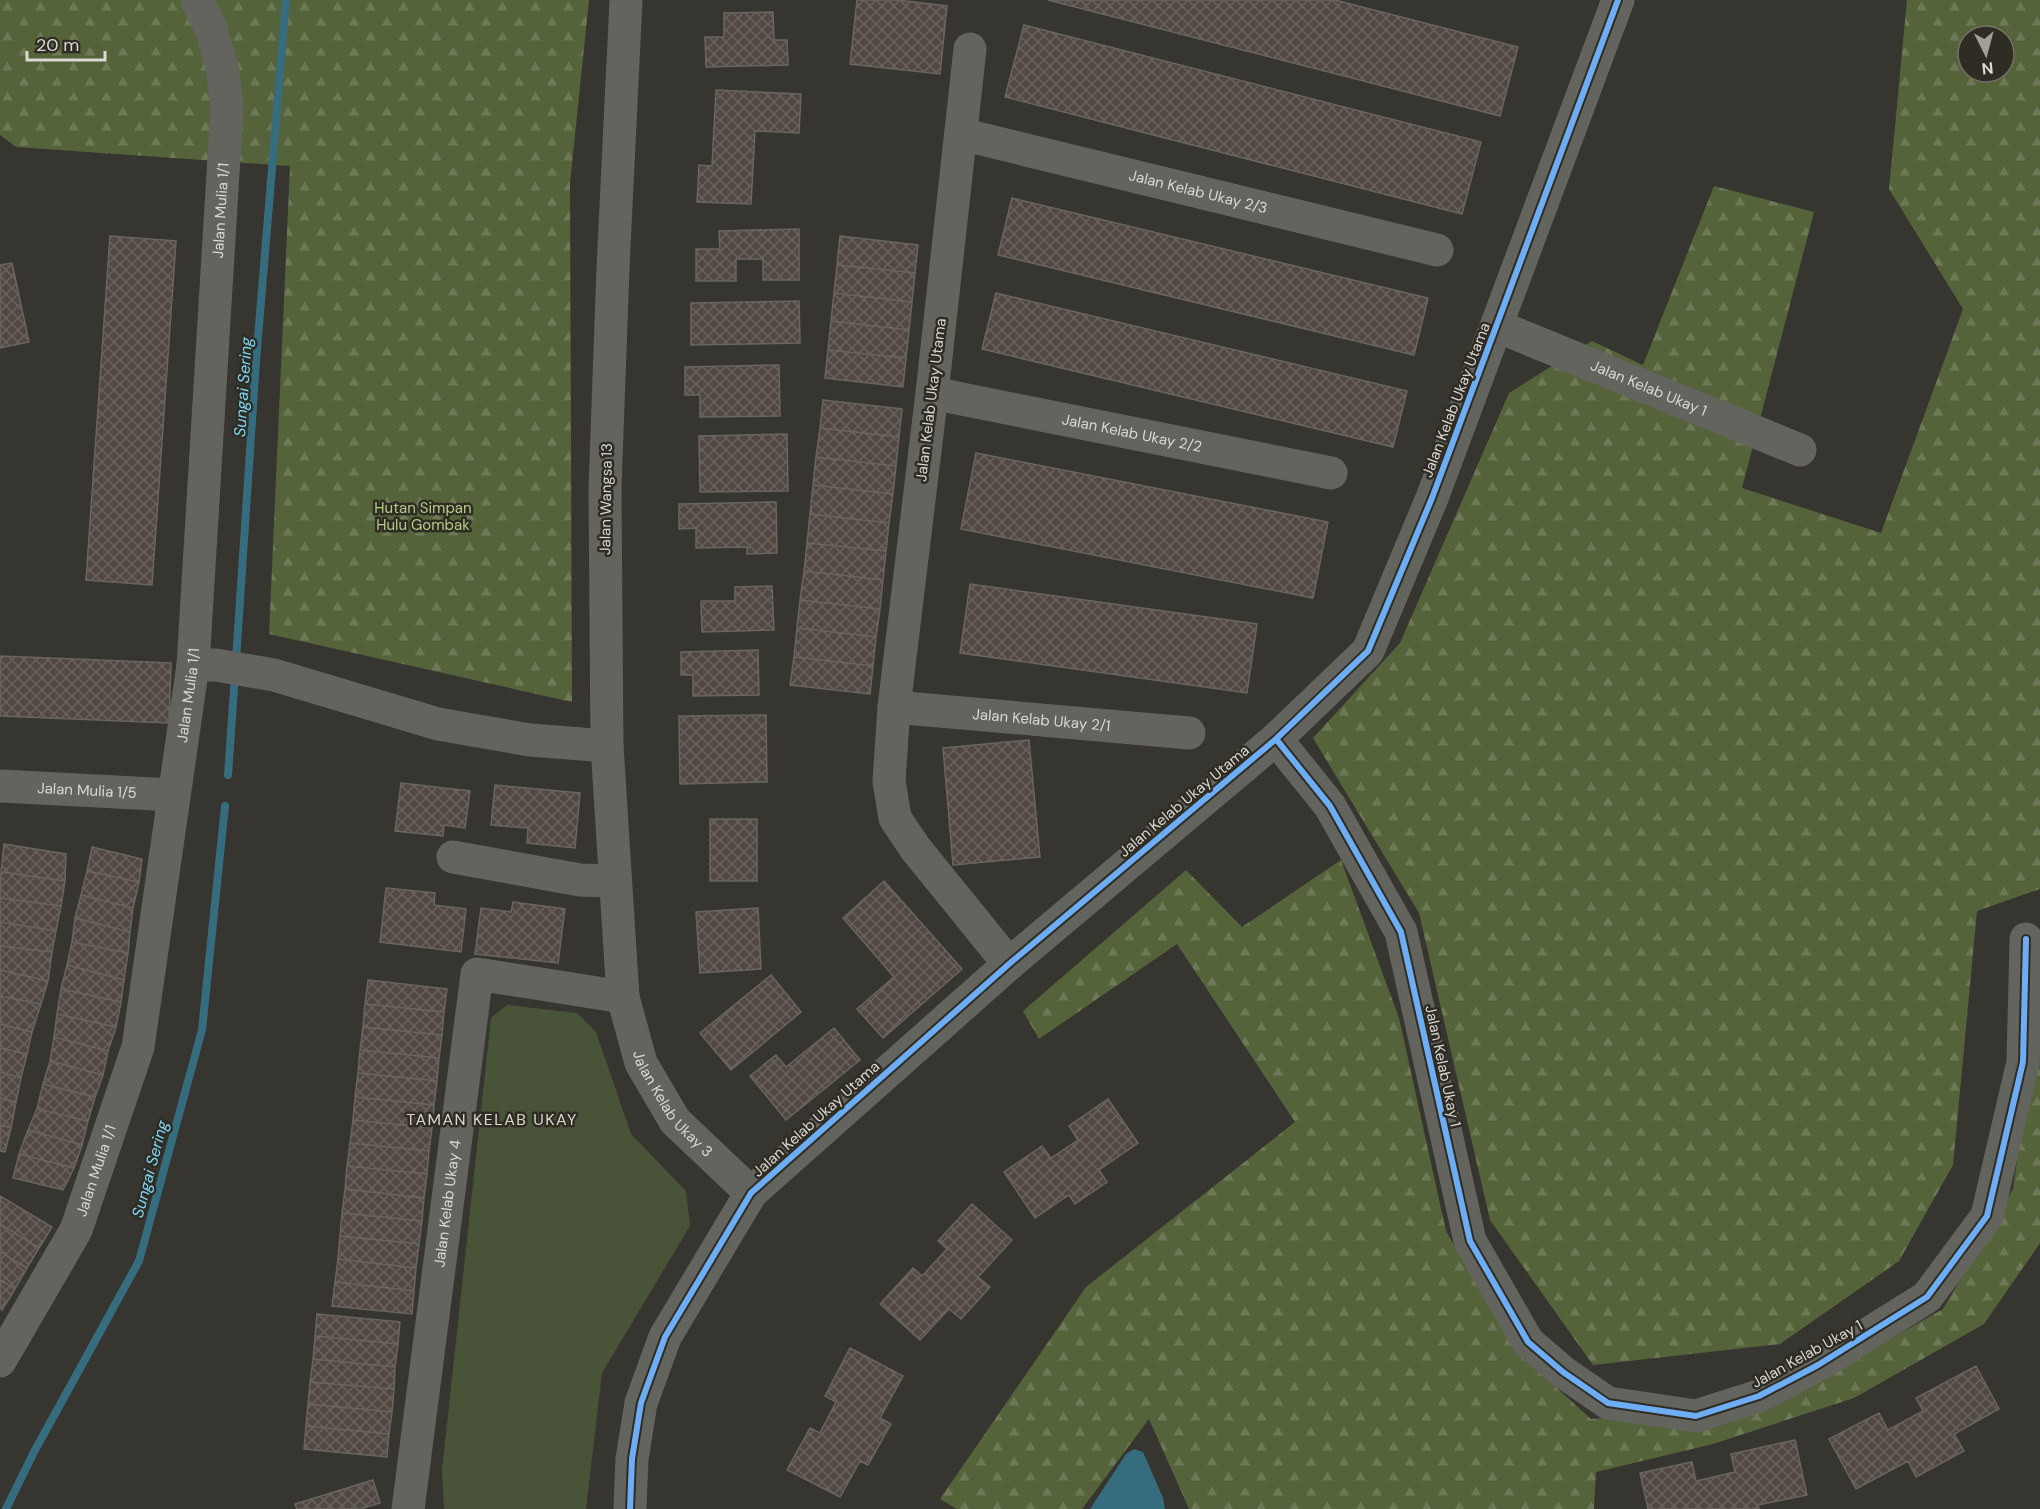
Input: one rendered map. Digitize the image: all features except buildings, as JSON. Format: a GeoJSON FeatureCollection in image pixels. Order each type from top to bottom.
{"type":"FeatureCollection","features":[{"type":"Feature","properties":{"kind":"street","name":"Jalan Mulia 1/1"},"geometry":{"type":"LineString","coordinates":[[0,1361],[76,1230],[138,1047],[174,795],[204,665],[227,108],[222,67],[211,29],[198,0]]}},
{"type":"Feature","properties":{"kind":"street","name":"Jalan Wangsa 13"},"geometry":{"type":"LineString","coordinates":[[623,997],[607,746],[605,489],[613,256],[626,0]]}},
{"type":"Feature","properties":{"kind":"street","name":"Jalan Kelab Ukay Utama"},"geometry":{"type":"LineString","coordinates":[[630,1509],[632,1459],[641,1403],[665,1337],[751,1193],[1009,964],[1276,738],[1368,651],[1432,498],[1497,326],[1608,2]]}},
{"type":"Feature","properties":{"kind":"street","name":"Jalan Kelab Ukay Utama"},"geometry":{"type":"LineString","coordinates":[[970,49],[894,707],[889,781],[895,818],[915,848],[1009,964]]}},
{"type":"Feature","properties":{"kind":"street","name":"Jalan Kelab Ukay 2/3"},"geometry":{"type":"LineString","coordinates":[[961,134],[1437,250]]}},
{"type":"Feature","properties":{"kind":"street","name":"Jalan Kelab Ukay 1"},"geometry":{"type":"LineString","coordinates":[[1497,326],[1800,450]]}},
{"type":"Feature","properties":{"kind":"street","name":"Jalan Kelab Ukay 2/2"},"geometry":{"type":"LineString","coordinates":[[932,393],[1331,473]]}},
{"type":"Feature","properties":{"kind":"street"},"geometry":{"type":"LineString","coordinates":[[204,665],[274,675],[438,724],[530,740],[607,746]]}},
{"type":"Feature","properties":{"kind":"street","name":"Jalan Kelab Ukay 2/1"},"geometry":{"type":"LineString","coordinates":[[894,707],[1189,734]]}},
{"type":"Feature","properties":{"kind":"street","name":"Jalan Kelab Ukay 1"},"geometry":{"type":"LineString","coordinates":[[1276,738],[1330,806],[1401,932],[1470,1242],[1528,1342],[1563,1372],[1608,1403],[1696,1416],[1758,1396],[1818,1365],[1928,1297],[1987,1216],[2023,1062],[2026,939]]}},
{"type":"Feature","properties":{"kind":"street","name":"Jalan Mulia 1/5"},"geometry":{"type":"LineString","coordinates":[[0,786],[174,795]]}},
{"type":"Feature","properties":{"kind":"street"},"geometry":{"type":"LineString","coordinates":[[453,857],[580,880],[615,881]]}},
{"type":"Feature","properties":{"kind":"street","name":"Jalan Kelab Ukay 4"},"geometry":{"type":"LineString","coordinates":[[408,1509],[477,974],[623,997]]}},
{"type":"Feature","properties":{"kind":"street","name":"Jalan Kelab Ukay 3"},"geometry":{"type":"LineString","coordinates":[[623,997],[640,1063],[675,1121],[751,1193]]}},
{"type":"Feature","properties":{"kind":"green space","name":"Hutan Simpan Hulu Gombak"},"geometry":{"type":"Polygon","coordinates":[[[0,0],[589,0],[570,183],[572,702],[269,634],[290,166],[16,147],[0,135],[0,0]]]}},
{"type":"Feature","properties":{"kind":"green space"},"geometry":{"type":"Polygon","coordinates":[[[1907,0],[2040,0],[2040,889],[1977,911],[1953,1165],[1899,1261],[1780,1344],[1593,1365],[1490,1220],[1419,913],[1313,738],[1400,643],[1509,393],[1592,341],[1643,365],[1714,186],[1814,212],[1742,488],[1881,533],[1963,309],[1889,189],[1907,0]]]}},
{"type":"Feature","properties":{"kind":"green space"},"geometry":{"type":"Polygon","coordinates":[[[1341,860],[1399,1018],[1446,1231],[1514,1349],[1591,1419],[1779,1402],[1943,1309],[2013,1189],[2040,995],[2040,1243],[1984,1324],[1854,1398],[1713,1444],[1596,1472],[1594,1509],[1189,1509],[1149,1419],[1082,1509],[957,1509],[940,1499],[1086,1287],[1295,1122],[1177,944],[1039,1039],[1023,1011],[1186,870],[1242,927],[1341,860]]]}},
{"type":"Feature","properties":{"kind":"green space"},"geometry":{"type":"Polygon","coordinates":[[[507,1005],[577,1013],[596,1032],[631,1134],[686,1191],[690,1226],[602,1373],[586,1509],[444,1509],[442,1470],[491,1018],[507,1005]]]}},
{"type":"Feature","properties":{"kind":"water"},"geometry":{"type":"Polygon","coordinates":[[[1134,1449],[1143,1452],[1163,1498],[1165,1509],[1090,1509],[1126,1454],[1134,1449]]]}},
{"type":"Feature","properties":{"kind":"waterway","name":"Sungai Sering"},"geometry":{"type":"LineString","coordinates":[[236,660],[256,361],[286,0]]}},
{"type":"Feature","properties":{"kind":"waterway","name":"Sungai Sering"},"geometry":{"type":"LineString","coordinates":[[228,775],[235,675]]}},
{"type":"Feature","properties":{"kind":"waterway","name":"Sungai Sering"},"geometry":{"type":"LineString","coordinates":[[6,1509],[34,1452],[139,1261],[202,1030],[225,806]]}},
{"type":"Feature","properties":{"kind":"cycle path"},"geometry":{"type":"LineString","coordinates":[[630,1509],[632,1459],[641,1403],[665,1337],[751,1193],[1009,964],[1276,739],[1368,651],[1432,498],[1618,0]]}},
{"type":"Feature","properties":{"kind":"cycle path"},"geometry":{"type":"LineString","coordinates":[[1276,739],[1330,806],[1401,932],[1470,1241],[1528,1342],[1563,1372],[1608,1403],[1696,1416],[1759,1396],[1818,1365],[1927,1297],[1987,1216],[2023,1062],[2026,939]]}},
{"type":"Feature","properties":{"kind":"district","name":"TAMAN KELAB UKAY"},"geometry":{"type":"Point","coordinates":[492,1119]}}]}
